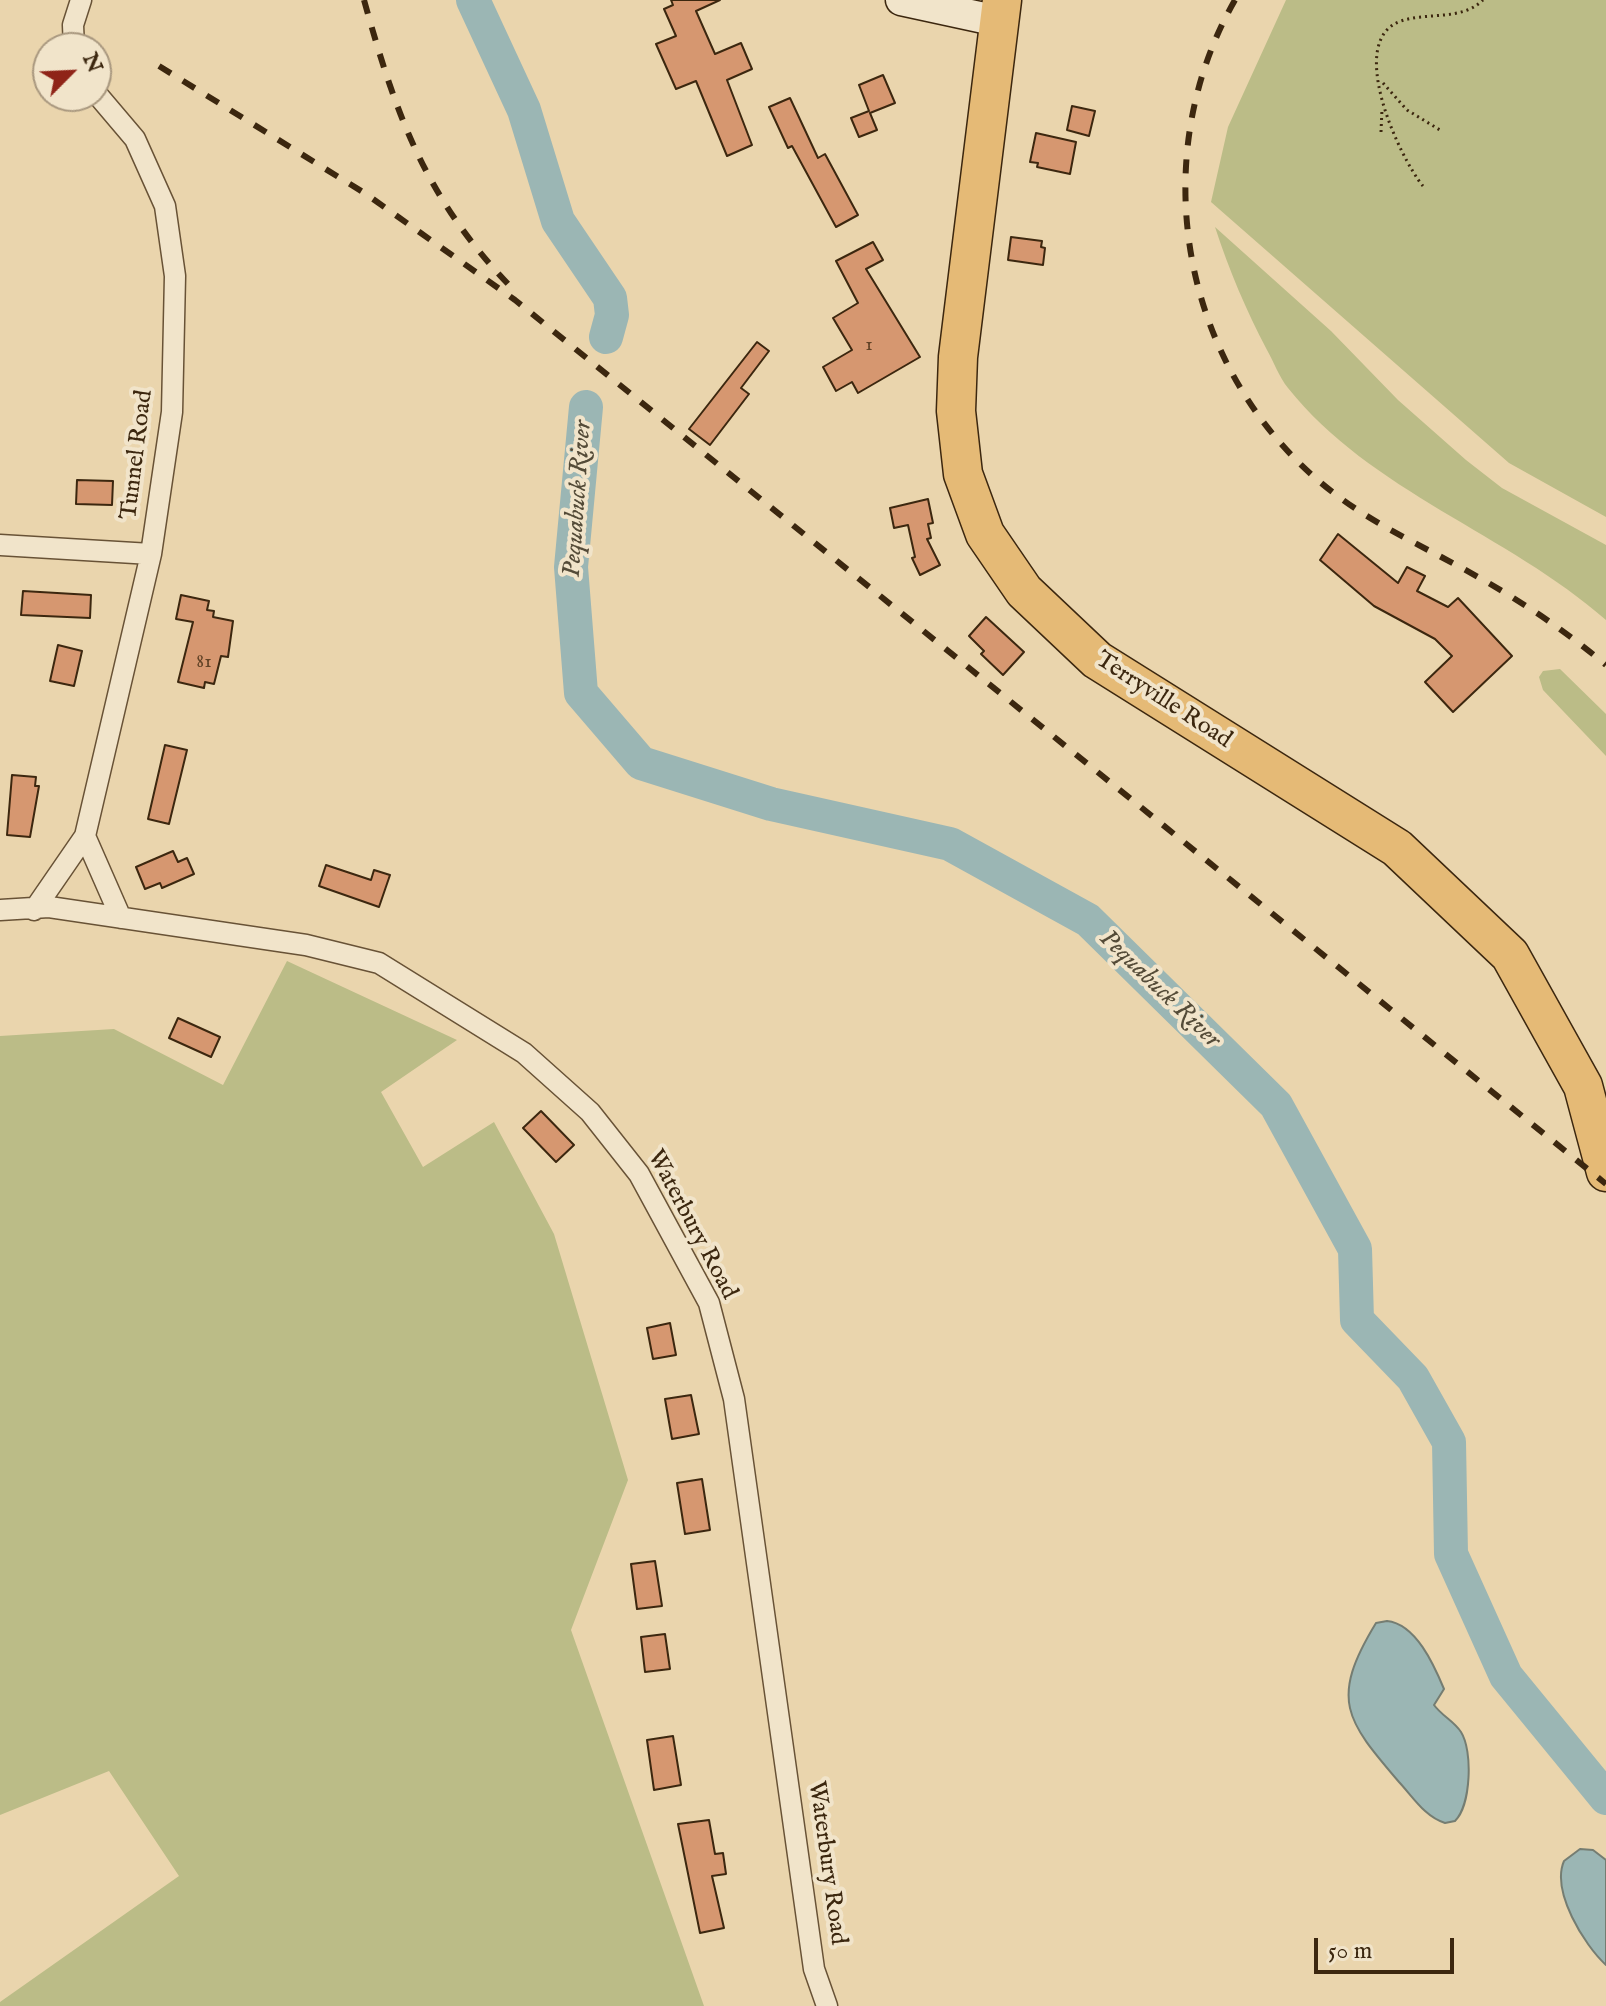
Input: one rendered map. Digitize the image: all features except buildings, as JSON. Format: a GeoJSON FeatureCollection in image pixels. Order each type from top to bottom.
{"type":"FeatureCollection","features":[{"type":"Feature","properties":{"kind":"highway","name":"Terryville Road"},"geometry":{"type":"LineString","coordinates":[[1000,10],[958,357],[956,411],[963,474],[985,534],[1024,591],[1097,660],[1397,848],[1510,955],[1583,1086],[1606,1172]]}},
{"type":"Feature","properties":{"kind":"main road"},"geometry":{"type":"LineString","coordinates":[[901,0],[1000,10]]}},
{"type":"Feature","properties":{"kind":"street"},"geometry":{"type":"LineString","coordinates":[[73,32],[81,0]]}},
{"type":"Feature","properties":{"kind":"street","name":"Tunnel Road"},"geometry":{"type":"LineString","coordinates":[[42,909],[85,836],[151,554],[172,412],[175,276],[165,206],[135,139],[112,112]]}},
{"type":"Feature","properties":{"kind":"street"},"geometry":{"type":"LineString","coordinates":[[0,545],[151,554]]}},
{"type":"Feature","properties":{"kind":"street"},"geometry":{"type":"LineString","coordinates":[[85,836],[121,918]]}},
{"type":"Feature","properties":{"kind":"street","name":"Waterbury Road"},"geometry":{"type":"LineString","coordinates":[[0,910],[42,909],[121,918],[306,945],[379,963],[524,1053],[590,1112],[639,1174],[709,1303],[734,1399],[814,1969],[827,2006]]}},
{"type":"Feature","properties":{"kind":"path"},"geometry":{"type":"LineString","coordinates":[[1381,132],[1383,105],[1377,45],[1391,26],[1400,21],[1457,13],[1483,0]]}},
{"type":"Feature","properties":{"kind":"path"},"geometry":{"type":"LineString","coordinates":[[1380,80],[1407,110],[1440,130]]}},
{"type":"Feature","properties":{"kind":"path"},"geometry":{"type":"LineString","coordinates":[[1383,105],[1410,170],[1423,186]]}},
{"type":"Feature","properties":{"kind":"green space"},"geometry":{"type":"Polygon","coordinates":[[[1286,0],[1606,0],[1606,517],[1509,463],[1211,202],[1228,127],[1286,0]]]}},
{"type":"Feature","properties":{"kind":"green space"},"geometry":{"type":"Polygon","coordinates":[[[1215,227],[1331,331],[1398,400],[1466,460],[1502,488],[1606,545],[1606,620],[1526,562],[1399,484],[1321,424],[1279,374],[1245,305],[1215,227]]]}},
{"type":"Feature","properties":{"kind":"green space"},"geometry":{"type":"Polygon","coordinates":[[[1560,669],[1606,714],[1606,756],[1543,690],[1539,677],[1543,671],[1560,669]]]}},
{"type":"Feature","properties":{"kind":"green space"},"geometry":{"type":"Polygon","coordinates":[[[287,961],[457,1040],[381,1092],[423,1167],[494,1122],[554,1234],[628,1480],[571,1630],[704,2006],[0,2006],[0,2002],[179,1876],[109,1771],[0,1815],[0,1036],[114,1029],[223,1085],[287,961]]]}},
{"type":"Feature","properties":{"kind":"water"},"geometry":{"type":"Polygon","coordinates":[[[1387,1621],[1407,1630],[1423,1647],[1444,1689],[1434,1705],[1458,1728],[1465,1741],[1469,1764],[1467,1791],[1455,1821],[1445,1823],[1438,1820],[1420,1806],[1366,1742],[1350,1708],[1352,1672],[1361,1649],[1376,1623],[1387,1621]]]}},
{"type":"Feature","properties":{"kind":"water"},"geometry":{"type":"Polygon","coordinates":[[[1580,1849],[1593,1850],[1606,1860],[1606,1965],[1588,1945],[1572,1917],[1562,1887],[1564,1861],[1580,1849]]]}},
{"type":"Feature","properties":{"kind":"waterway","name":"Pequabuck River"},"geometry":{"type":"LineString","coordinates":[[473,0],[524,110],[558,221],[610,298],[612,315],[606,337]]}},
{"type":"Feature","properties":{"kind":"waterway","name":"Pequabuck River"},"geometry":{"type":"LineString","coordinates":[[586,407],[571,567],[581,693],[641,763],[771,804],[950,844],[1088,920],[1276,1105],[1355,1249],[1357,1320],[1413,1378],[1449,1442],[1451,1554],[1506,1676],[1606,1798]]}},
{"type":"Feature","properties":{"kind":"railway"},"geometry":{"type":"LineString","coordinates":[[364,0],[388,81],[417,153],[455,220],[509,285]]}},
{"type":"Feature","properties":{"kind":"railway"},"geometry":{"type":"LineString","coordinates":[[1235,0],[1206,64],[1190,130],[1186,198],[1193,265],[1212,330],[1242,391],[1283,446],[1335,494],[1381,524],[1517,600],[1606,665]]}},
{"type":"Feature","properties":{"kind":"railway"},"geometry":{"type":"LineString","coordinates":[[159,66],[366,194],[515,300],[1606,1184]]}}]}
